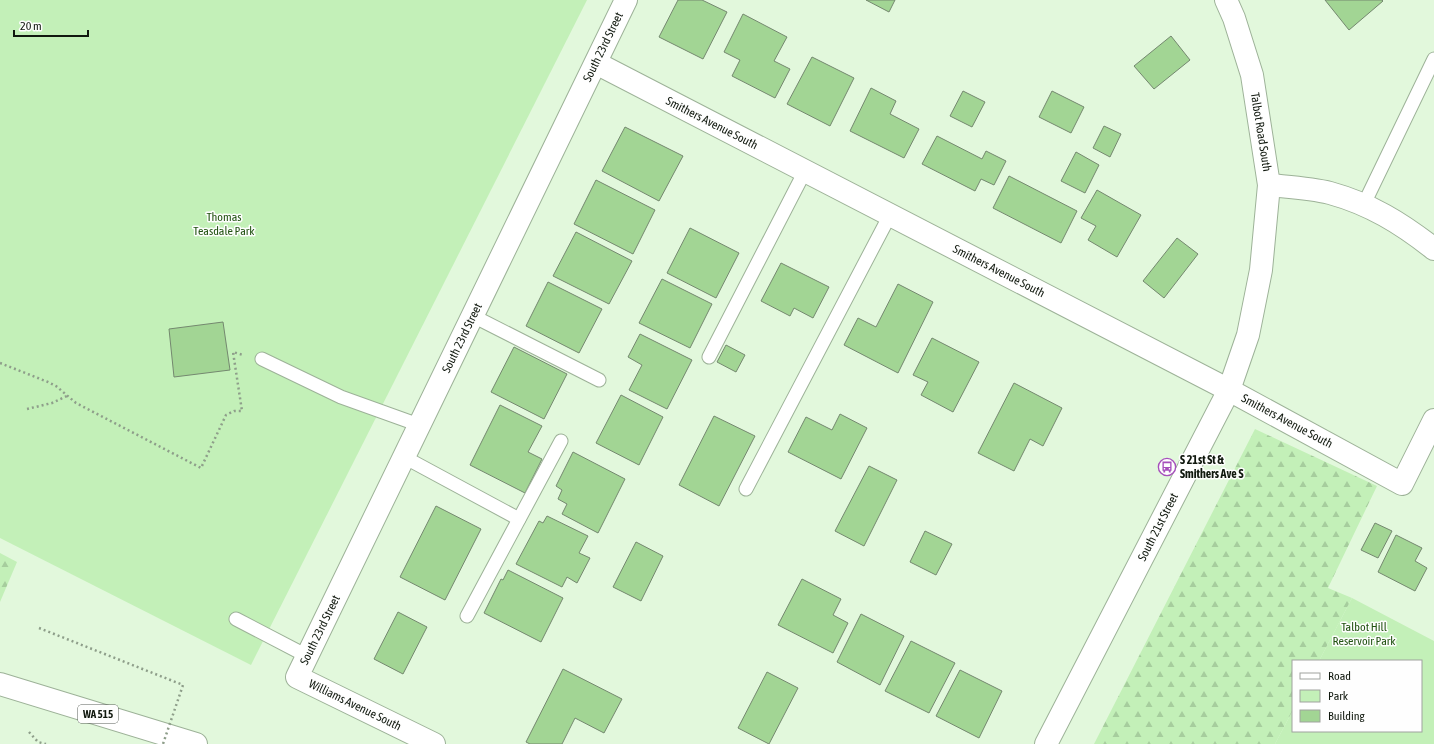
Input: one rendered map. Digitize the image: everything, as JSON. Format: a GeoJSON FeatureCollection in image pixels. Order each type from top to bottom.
{"type":"FeatureCollection","features":[{"type":"Feature","properties":{"kind":"street","name":"South 23rd Street"},"geometry":{"type":"LineString","coordinates":[[297,677],[626,0]]}},
{"type":"Feature","properties":{"kind":"street","name":"Talbot Road South"},"geometry":{"type":"LineString","coordinates":[[1226,0],[1234,18],[1252,75],[1269,185],[1328,192],[1364,204],[1405,226],[1434,249]]}},
{"type":"Feature","properties":{"kind":"street","name":"Smithers Avenue South"},"geometry":{"type":"LineString","coordinates":[[596,63],[1229,390],[1402,484],[1434,420]]}},
{"type":"Feature","properties":{"kind":"street","name":"South 21st Street"},"geometry":{"type":"LineString","coordinates":[[1046,744],[1229,390],[1248,335],[1260,277],[1269,185]]}},
{"type":"Feature","properties":{"kind":"street","name":"Williams Avenue South"},"geometry":{"type":"LineString","coordinates":[[297,677],[434,744]]}},
{"type":"Feature","properties":{"kind":"street","name":"WA 515"},"geometry":{"type":"LineString","coordinates":[[0,684],[196,744]]}},
{"type":"Feature","properties":{"kind":"lane"},"geometry":{"type":"LineString","coordinates":[[1364,204],[1434,59]]}},
{"type":"Feature","properties":{"kind":"lane"},"geometry":{"type":"LineString","coordinates":[[709,357],[805,171]]}},
{"type":"Feature","properties":{"kind":"lane"},"geometry":{"type":"LineString","coordinates":[[746,489],[890,215]]}},
{"type":"Feature","properties":{"kind":"lane"},"geometry":{"type":"LineString","coordinates":[[473,316],[599,380]]}},
{"type":"Feature","properties":{"kind":"lane"},"geometry":{"type":"LineString","coordinates":[[262,359],[340,397],[419,425]]}},
{"type":"Feature","properties":{"kind":"lane"},"geometry":{"type":"LineString","coordinates":[[467,616],[561,441]]}},
{"type":"Feature","properties":{"kind":"lane"},"geometry":{"type":"LineString","coordinates":[[404,456],[519,519]]}},
{"type":"Feature","properties":{"kind":"lane"},"geometry":{"type":"LineString","coordinates":[[236,619],[307,656]]}},
{"type":"Feature","properties":{"kind":"path"},"geometry":{"type":"LineString","coordinates":[[0,363],[48,382],[76,403],[201,468],[226,415],[234,411],[242,411],[233,352],[262,359]]}},
{"type":"Feature","properties":{"kind":"path"},"geometry":{"type":"LineString","coordinates":[[27,409],[52,403],[67,396]]}},
{"type":"Feature","properties":{"kind":"path"},"geometry":{"type":"LineString","coordinates":[[38,628],[182,685],[163,744]]}},
{"type":"Feature","properties":{"kind":"path"},"geometry":{"type":"LineString","coordinates":[[29,732],[38,742],[46,744]]}},
{"type":"Feature","properties":{"kind":"green space","name":"Thomas Teasdale Park"},"geometry":{"type":"Polygon","coordinates":[[[0,0],[587,0],[251,665],[0,538],[0,0]]]}},
{"type":"Feature","properties":{"kind":"green space"},"geometry":{"type":"Polygon","coordinates":[[[1255,429],[1377,486],[1328,588],[1352,598],[1320,660],[1292,660],[1292,712],[1275,744],[1094,744],[1255,429]]]}},
{"type":"Feature","properties":{"kind":"green space"},"geometry":{"type":"Polygon","coordinates":[[[0,553],[17,562],[0,602],[0,553]]]}},
{"type":"Feature","properties":{"kind":"green space","name":"Talbot Hill Reservoir Park"},"geometry":{"type":"Polygon","coordinates":[[[1352,598],[1434,641],[1434,744],[1275,744],[1292,712],[1292,732],[1422,732],[1422,660],[1320,660],[1352,598]]]}},
{"type":"Feature","properties":{"kind":"building"},"geometry":{"type":"Polygon","coordinates":[[[678,0],[702,0],[727,12],[703,59],[659,37],[678,0]]]}},
{"type":"Feature","properties":{"kind":"building"},"geometry":{"type":"Polygon","coordinates":[[[866,0],[895,0],[889,12],[866,0]]]}},
{"type":"Feature","properties":{"kind":"building"},"geometry":{"type":"Polygon","coordinates":[[[1325,0],[1382,0],[1383,1],[1349,30],[1325,0]]]}},
{"type":"Feature","properties":{"kind":"building"},"geometry":{"type":"Polygon","coordinates":[[[743,14],[787,37],[774,61],[790,69],[775,98],[732,76],[740,60],[724,52],[743,14]]]}},
{"type":"Feature","properties":{"kind":"building"},"geometry":{"type":"Polygon","coordinates":[[[1171,36],[1190,60],[1154,89],[1134,66],[1171,36]]]}},
{"type":"Feature","properties":{"kind":"building"},"geometry":{"type":"Polygon","coordinates":[[[812,57],[854,78],[830,126],[787,104],[812,57]]]}},
{"type":"Feature","properties":{"kind":"building"},"geometry":{"type":"Polygon","coordinates":[[[871,88],[896,101],[890,114],[919,129],[904,158],[850,131],[871,88]]]}},
{"type":"Feature","properties":{"kind":"building"},"geometry":{"type":"Polygon","coordinates":[[[963,91],[985,102],[972,127],[950,116],[963,91]]]}},
{"type":"Feature","properties":{"kind":"building"},"geometry":{"type":"Polygon","coordinates":[[[1052,91],[1084,107],[1071,133],[1039,117],[1052,91]]]}},
{"type":"Feature","properties":{"kind":"building"},"geometry":{"type":"Polygon","coordinates":[[[1104,126],[1121,134],[1110,157],[1093,148],[1104,126]]]}},
{"type":"Feature","properties":{"kind":"building"},"geometry":{"type":"Polygon","coordinates":[[[625,127],[683,156],[659,201],[602,171],[625,127]]]}},
{"type":"Feature","properties":{"kind":"building"},"geometry":{"type":"Polygon","coordinates":[[[937,136],[982,159],[986,151],[1006,161],[994,185],[981,179],[975,191],[922,164],[937,136]]]}},
{"type":"Feature","properties":{"kind":"building"},"geometry":{"type":"Polygon","coordinates":[[[1076,152],[1099,165],[1085,193],[1061,181],[1076,152]]]}},
{"type":"Feature","properties":{"kind":"building"},"geometry":{"type":"Polygon","coordinates":[[[1009,176],[1077,211],[1061,243],[993,208],[1009,176]]]}},
{"type":"Feature","properties":{"kind":"building"},"geometry":{"type":"Polygon","coordinates":[[[596,180],[655,210],[633,254],[574,224],[596,180]]]}},
{"type":"Feature","properties":{"kind":"building"},"geometry":{"type":"Polygon","coordinates":[[[1097,190],[1141,215],[1117,257],[1088,240],[1096,226],[1081,218],[1097,190]]]}},
{"type":"Feature","properties":{"kind":"building"},"geometry":{"type":"Polygon","coordinates":[[[690,228],[739,253],[716,298],[667,273],[690,228]]]}},
{"type":"Feature","properties":{"kind":"building"},"geometry":{"type":"Polygon","coordinates":[[[576,232],[632,261],[609,304],[553,276],[576,232]]]}},
{"type":"Feature","properties":{"kind":"building"},"geometry":{"type":"Polygon","coordinates":[[[1177,238],[1198,254],[1164,298],[1143,281],[1177,238]]]}},
{"type":"Feature","properties":{"kind":"building"},"geometry":{"type":"Polygon","coordinates":[[[781,263],[829,287],[813,318],[794,308],[790,316],[761,301],[781,263]]]}},
{"type":"Feature","properties":{"kind":"building"},"geometry":{"type":"Polygon","coordinates":[[[662,279],[712,304],[690,348],[639,323],[662,279]]]}},
{"type":"Feature","properties":{"kind":"building"},"geometry":{"type":"Polygon","coordinates":[[[548,282],[602,309],[579,353],[526,326],[548,282]]]}},
{"type":"Feature","properties":{"kind":"building"},"geometry":{"type":"Polygon","coordinates":[[[898,284],[933,302],[898,373],[844,345],[858,318],[876,327],[898,284]]]}},
{"type":"Feature","properties":{"kind":"building"},"geometry":{"type":"Polygon","coordinates":[[[223,322],[230,370],[174,377],[169,329],[223,322]]]}},
{"type":"Feature","properties":{"kind":"building"},"geometry":{"type":"Polygon","coordinates":[[[640,334],[692,360],[667,409],[629,390],[642,365],[628,357],[640,334]]]}},
{"type":"Feature","properties":{"kind":"building"},"geometry":{"type":"Polygon","coordinates":[[[932,338],[979,362],[953,412],[921,395],[928,382],[913,375],[932,338]]]}},
{"type":"Feature","properties":{"kind":"building"},"geometry":{"type":"Polygon","coordinates":[[[726,345],[745,355],[736,372],[717,362],[726,345]]]}},
{"type":"Feature","properties":{"kind":"building"},"geometry":{"type":"Polygon","coordinates":[[[514,347],[567,374],[544,419],[491,392],[514,347]]]}},
{"type":"Feature","properties":{"kind":"building"},"geometry":{"type":"Polygon","coordinates":[[[1014,383],[1062,408],[1043,446],[1030,439],[1014,471],[978,453],[1014,383]]]}},
{"type":"Feature","properties":{"kind":"building"},"geometry":{"type":"Polygon","coordinates":[[[621,395],[663,417],[639,465],[596,443],[621,395]]]}},
{"type":"Feature","properties":{"kind":"building"},"geometry":{"type":"Polygon","coordinates":[[[500,405],[542,426],[528,452],[542,459],[525,493],[470,465],[500,405]]]}},
{"type":"Feature","properties":{"kind":"building"},"geometry":{"type":"Polygon","coordinates":[[[840,414],[867,428],[841,479],[788,452],[806,417],[832,430],[840,414]]]}},
{"type":"Feature","properties":{"kind":"building"},"geometry":{"type":"Polygon","coordinates":[[[714,416],[755,436],[719,506],[679,485],[714,416]]]}},
{"type":"Feature","properties":{"kind":"building"},"geometry":{"type":"Polygon","coordinates":[[[573,452],[625,479],[598,533],[562,514],[567,504],[558,499],[562,490],[556,486],[573,452]]]}},
{"type":"Feature","properties":{"kind":"building"},"geometry":{"type":"Polygon","coordinates":[[[869,466],[897,480],[864,546],[835,531],[869,466]]]}},
{"type":"Feature","properties":{"kind":"building"},"geometry":{"type":"Polygon","coordinates":[[[436,506],[481,529],[445,600],[400,577],[436,506]]]}},
{"type":"Feature","properties":{"kind":"building"},"geometry":{"type":"Polygon","coordinates":[[[547,516],[588,536],[579,553],[590,558],[577,583],[567,577],[562,587],[516,564],[539,521],[543,523],[547,516]]]}},
{"type":"Feature","properties":{"kind":"building"},"geometry":{"type":"Polygon","coordinates":[[[1375,523],[1392,531],[1378,558],[1361,550],[1375,523]]]}},
{"type":"Feature","properties":{"kind":"building"},"geometry":{"type":"Polygon","coordinates":[[[925,531],[952,544],[936,575],[910,562],[925,531]]]}},
{"type":"Feature","properties":{"kind":"building"},"geometry":{"type":"Polygon","coordinates":[[[1396,535],[1422,548],[1415,561],[1427,568],[1415,591],[1378,572],[1396,535]]]}},
{"type":"Feature","properties":{"kind":"building"},"geometry":{"type":"Polygon","coordinates":[[[636,542],[663,556],[641,601],[613,587],[636,542]]]}},
{"type":"Feature","properties":{"kind":"building"},"geometry":{"type":"Polygon","coordinates":[[[508,570],[563,598],[541,642],[484,613],[501,579],[503,580],[508,570]]]}},
{"type":"Feature","properties":{"kind":"building"},"geometry":{"type":"Polygon","coordinates":[[[802,579],[841,599],[833,615],[848,623],[833,653],[778,625],[802,579]]]}},
{"type":"Feature","properties":{"kind":"building"},"geometry":{"type":"Polygon","coordinates":[[[398,612],[427,627],[403,674],[374,659],[398,612]]]}},
{"type":"Feature","properties":{"kind":"building"},"geometry":{"type":"Polygon","coordinates":[[[861,614],[904,636],[880,685],[837,662],[861,614]]]}},
{"type":"Feature","properties":{"kind":"building"},"geometry":{"type":"Polygon","coordinates":[[[911,641],[955,663],[929,713],[885,691],[911,641]]]}},
{"type":"Feature","properties":{"kind":"building"},"geometry":{"type":"Polygon","coordinates":[[[563,669],[622,699],[604,733],[575,718],[562,744],[530,744],[526,742],[563,669]]]}},
{"type":"Feature","properties":{"kind":"building"},"geometry":{"type":"Polygon","coordinates":[[[960,670],[1002,691],[979,738],[936,716],[960,670]]]}},
{"type":"Feature","properties":{"kind":"building"},"geometry":{"type":"Polygon","coordinates":[[[767,672],[798,688],[769,744],[738,728],[767,672]]]}},
{"type":"Feature","properties":{"kind":"place","name":"S 21st St & Smithers Ave S"},"geometry":{"type":"Point","coordinates":[1167,467]}}]}
